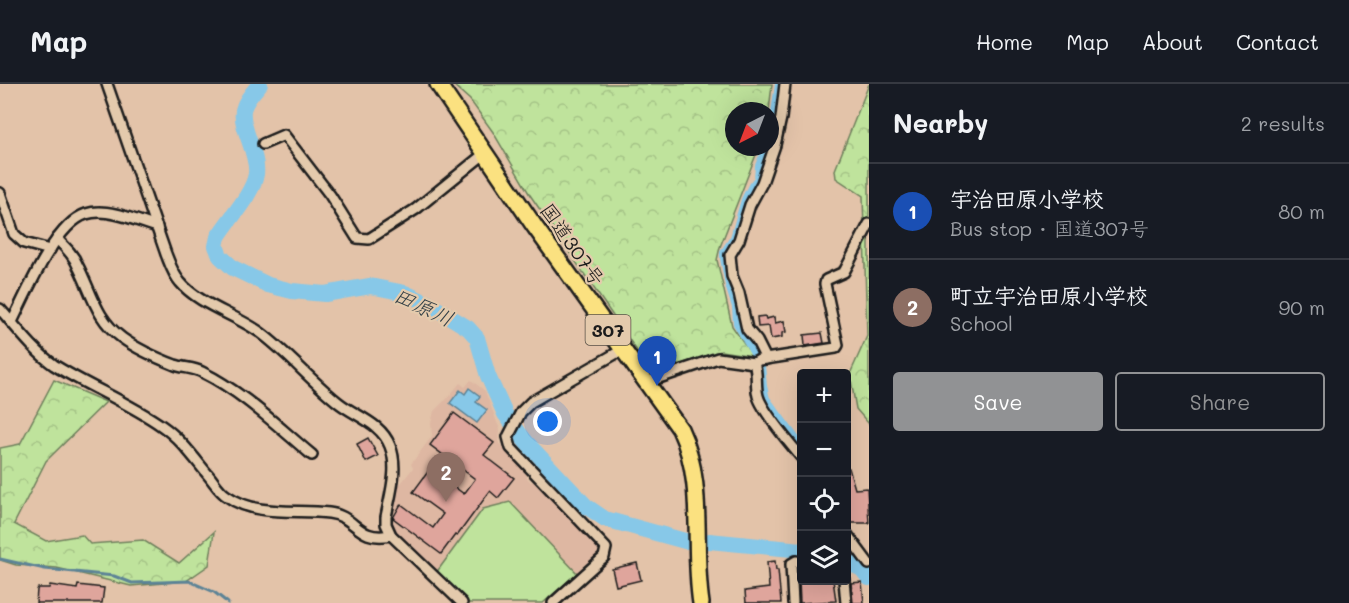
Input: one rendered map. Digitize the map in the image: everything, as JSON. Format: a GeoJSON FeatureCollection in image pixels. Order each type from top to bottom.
{"type":"FeatureCollection","features":[{"type":"Feature","properties":{"kind":"highway","name":"国道307号"},"geometry":{"type":"LineString","coordinates":[[438,84],[484,154],[680,429],[692,461],[698,527],[697,576],[701,603]]}},
{"type":"Feature","properties":{"kind":"street"},"geometry":{"type":"LineString","coordinates":[[107,84],[173,272],[192,294],[261,333],[339,403],[374,424],[383,434],[391,447],[394,466],[386,518],[391,535],[462,603]]}},
{"type":"Feature","properties":{"kind":"street"},"geometry":{"type":"LineString","coordinates":[[766,359],[757,341],[747,329],[739,293],[732,276],[730,255],[739,240],[750,205],[762,183],[775,145],[785,84]]}},
{"type":"Feature","properties":{"kind":"street"},"geometry":{"type":"LineString","coordinates":[[263,144],[284,135],[330,195],[357,238],[369,238],[416,209],[484,154]]}},
{"type":"Feature","properties":{"kind":"street"},"geometry":{"type":"LineString","coordinates":[[0,193],[14,234],[24,243],[50,250]]}},
{"type":"Feature","properties":{"kind":"street"},"geometry":{"type":"LineString","coordinates":[[12,322],[50,250],[75,220],[86,214],[99,212],[158,227]]}},
{"type":"Feature","properties":{"kind":"street"},"geometry":{"type":"LineString","coordinates":[[647,382],[718,358],[754,363],[836,348],[838,345],[826,280],[844,272],[869,224]]}},
{"type":"Feature","properties":{"kind":"street"},"geometry":{"type":"LineString","coordinates":[[57,239],[71,253],[103,321],[122,338],[175,365],[199,371],[218,381],[312,455]]}},
{"type":"Feature","properties":{"kind":"street"},"geometry":{"type":"LineString","coordinates":[[0,309],[30,343],[53,364],[162,425],[181,441],[225,496],[241,504],[263,509],[331,513],[339,515],[367,535],[380,537],[391,535]]}},
{"type":"Feature","properties":{"kind":"street"},"geometry":{"type":"LineString","coordinates":[[556,600],[604,557],[606,548],[511,448],[508,441],[510,433],[526,406],[622,350]]}},
{"type":"Feature","properties":{"kind":"street"},"geometry":{"type":"LineString","coordinates":[[754,363],[760,402],[797,453]]}},
{"type":"Feature","properties":{"kind":"street"},"geometry":{"type":"LineString","coordinates":[[851,540],[869,564]]}},
{"type":"Feature","properties":{"kind":"street"},"geometry":{"type":"LineString","coordinates":[[793,603],[790,564],[797,561]]}},
{"type":"Feature","properties":{"kind":"street"},"geometry":{"type":"LineString","coordinates":[[844,585],[846,603]]}},
{"type":"Feature","properties":{"kind":"street"},"geometry":{"type":"LineString","coordinates":[[556,600],[569,603]]}},
{"type":"Feature","properties":{"kind":"shaded area"},"geometry":{"type":"Polygon","coordinates":[[[471,380],[485,391],[500,430],[499,443],[525,470],[527,478],[531,482],[536,481],[598,548],[598,553],[543,603],[469,603],[395,535],[391,527],[389,518],[397,488],[413,468],[411,464],[432,436],[431,423],[434,411],[460,383],[465,387],[471,380]]]}},
{"type":"Feature","properties":{"kind":"green space"},"geometry":{"type":"Polygon","coordinates":[[[452,84],[772,84],[770,102],[725,102],[725,156],[755,156],[717,260],[732,326],[753,356],[721,351],[656,372],[648,367],[530,195],[493,132],[470,100],[452,84]]]}},
{"type":"Feature","properties":{"kind":"green space"},"geometry":{"type":"Polygon","coordinates":[[[869,84],[869,424],[856,409],[851,380],[851,372],[867,336],[863,196],[836,178],[835,170],[869,84]]]}},
{"type":"Feature","properties":{"kind":"green space"},"geometry":{"type":"Polygon","coordinates":[[[54,380],[106,402],[46,461],[14,524],[46,541],[82,535],[90,544],[143,540],[179,563],[214,532],[209,565],[186,581],[131,586],[57,568],[16,565],[0,560],[0,448],[20,444],[54,380]]]}},
{"type":"Feature","properties":{"kind":"green space"},"geometry":{"type":"Polygon","coordinates":[[[510,502],[577,573],[543,603],[469,603],[436,573],[483,509],[510,502]]]}},
{"type":"Feature","properties":{"kind":"water"},"geometry":{"type":"Polygon","coordinates":[[[469,388],[480,396],[476,402],[487,410],[477,423],[450,403],[460,390],[465,394],[469,388]]]}},
{"type":"Feature","properties":{"kind":"building"},"geometry":{"type":"Polygon","coordinates":[[[765,316],[766,319],[774,317],[775,323],[784,321],[786,332],[782,333],[782,337],[771,339],[769,326],[758,327],[757,317],[765,316]]]}},
{"type":"Feature","properties":{"kind":"building"},"geometry":{"type":"Polygon","coordinates":[[[822,333],[824,343],[805,346],[804,335],[822,333]]]}},
{"type":"Feature","properties":{"kind":"building"},"geometry":{"type":"Polygon","coordinates":[[[454,413],[494,443],[484,455],[514,478],[498,498],[490,491],[441,554],[393,518],[401,504],[433,528],[443,514],[413,492],[430,469],[464,494],[475,479],[430,445],[454,413]]]}},
{"type":"Feature","properties":{"kind":"building"},"geometry":{"type":"Polygon","coordinates":[[[368,438],[378,456],[366,462],[357,444],[368,438]]]}},
{"type":"Feature","properties":{"kind":"building"},"geometry":{"type":"Polygon","coordinates":[[[851,475],[855,489],[867,488],[869,523],[851,523],[851,475]]]}},
{"type":"Feature","properties":{"kind":"building"},"geometry":{"type":"Polygon","coordinates":[[[775,561],[781,603],[746,603],[745,591],[769,588],[767,562],[775,561]]]}},
{"type":"Feature","properties":{"kind":"building"},"geometry":{"type":"Polygon","coordinates":[[[637,563],[641,580],[616,586],[612,569],[637,563]]]}},
{"type":"Feature","properties":{"kind":"building"},"geometry":{"type":"Polygon","coordinates":[[[862,582],[864,603],[853,603],[851,583],[862,582]]]}},
{"type":"Feature","properties":{"kind":"building"},"geometry":{"type":"Polygon","coordinates":[[[50,585],[77,589],[78,585],[104,588],[102,603],[36,603],[38,588],[49,588],[50,585]]]}},
{"type":"Feature","properties":{"kind":"building"},"geometry":{"type":"Polygon","coordinates":[[[799,585],[834,585],[836,601],[800,603],[799,585]]]}},
{"type":"Feature","properties":{"kind":"waterway","name":"田原川"},"geometry":{"type":"LineString","coordinates":[[260,84],[247,101],[243,114],[256,174],[246,198],[218,237],[216,246],[220,256],[233,268],[268,285],[292,291],[325,294],[370,286],[405,293],[429,304],[468,328],[477,338],[488,376],[505,414],[526,442],[586,506],[605,519],[685,541]]}},
{"type":"Feature","properties":{"kind":"waterway"},"geometry":{"type":"LineString","coordinates":[[777,102],[780,84]]}},
{"type":"Feature","properties":{"kind":"waterway"},"geometry":{"type":"LineString","coordinates":[[756,355],[738,323],[737,307],[730,285],[725,253],[735,238],[746,200],[759,179],[760,166],[764,156]]}},
{"type":"Feature","properties":{"kind":"waterway"},"geometry":{"type":"LineString","coordinates":[[760,366],[765,399],[797,442]]}},
{"type":"Feature","properties":{"kind":"waterway","name":"田原川"},"geometry":{"type":"LineString","coordinates":[[709,541],[797,550]]}},
{"type":"Feature","properties":{"kind":"waterway"},"geometry":{"type":"LineString","coordinates":[[0,559],[45,569],[114,576],[132,583],[189,581],[214,592],[228,603]]}},
{"type":"Feature","properties":{"kind":"waterway","name":"田原川"},"geometry":{"type":"LineString","coordinates":[[851,564],[862,569],[869,578]]}},
{"type":"Feature","properties":{"kind":"place","name":"宇治田原小学校"},"geometry":{"type":"Point","coordinates":[657,386]}},
{"type":"Feature","properties":{"kind":"place","name":"町立宇治田原小学校"},"geometry":{"type":"Point","coordinates":[446,502]}}]}
